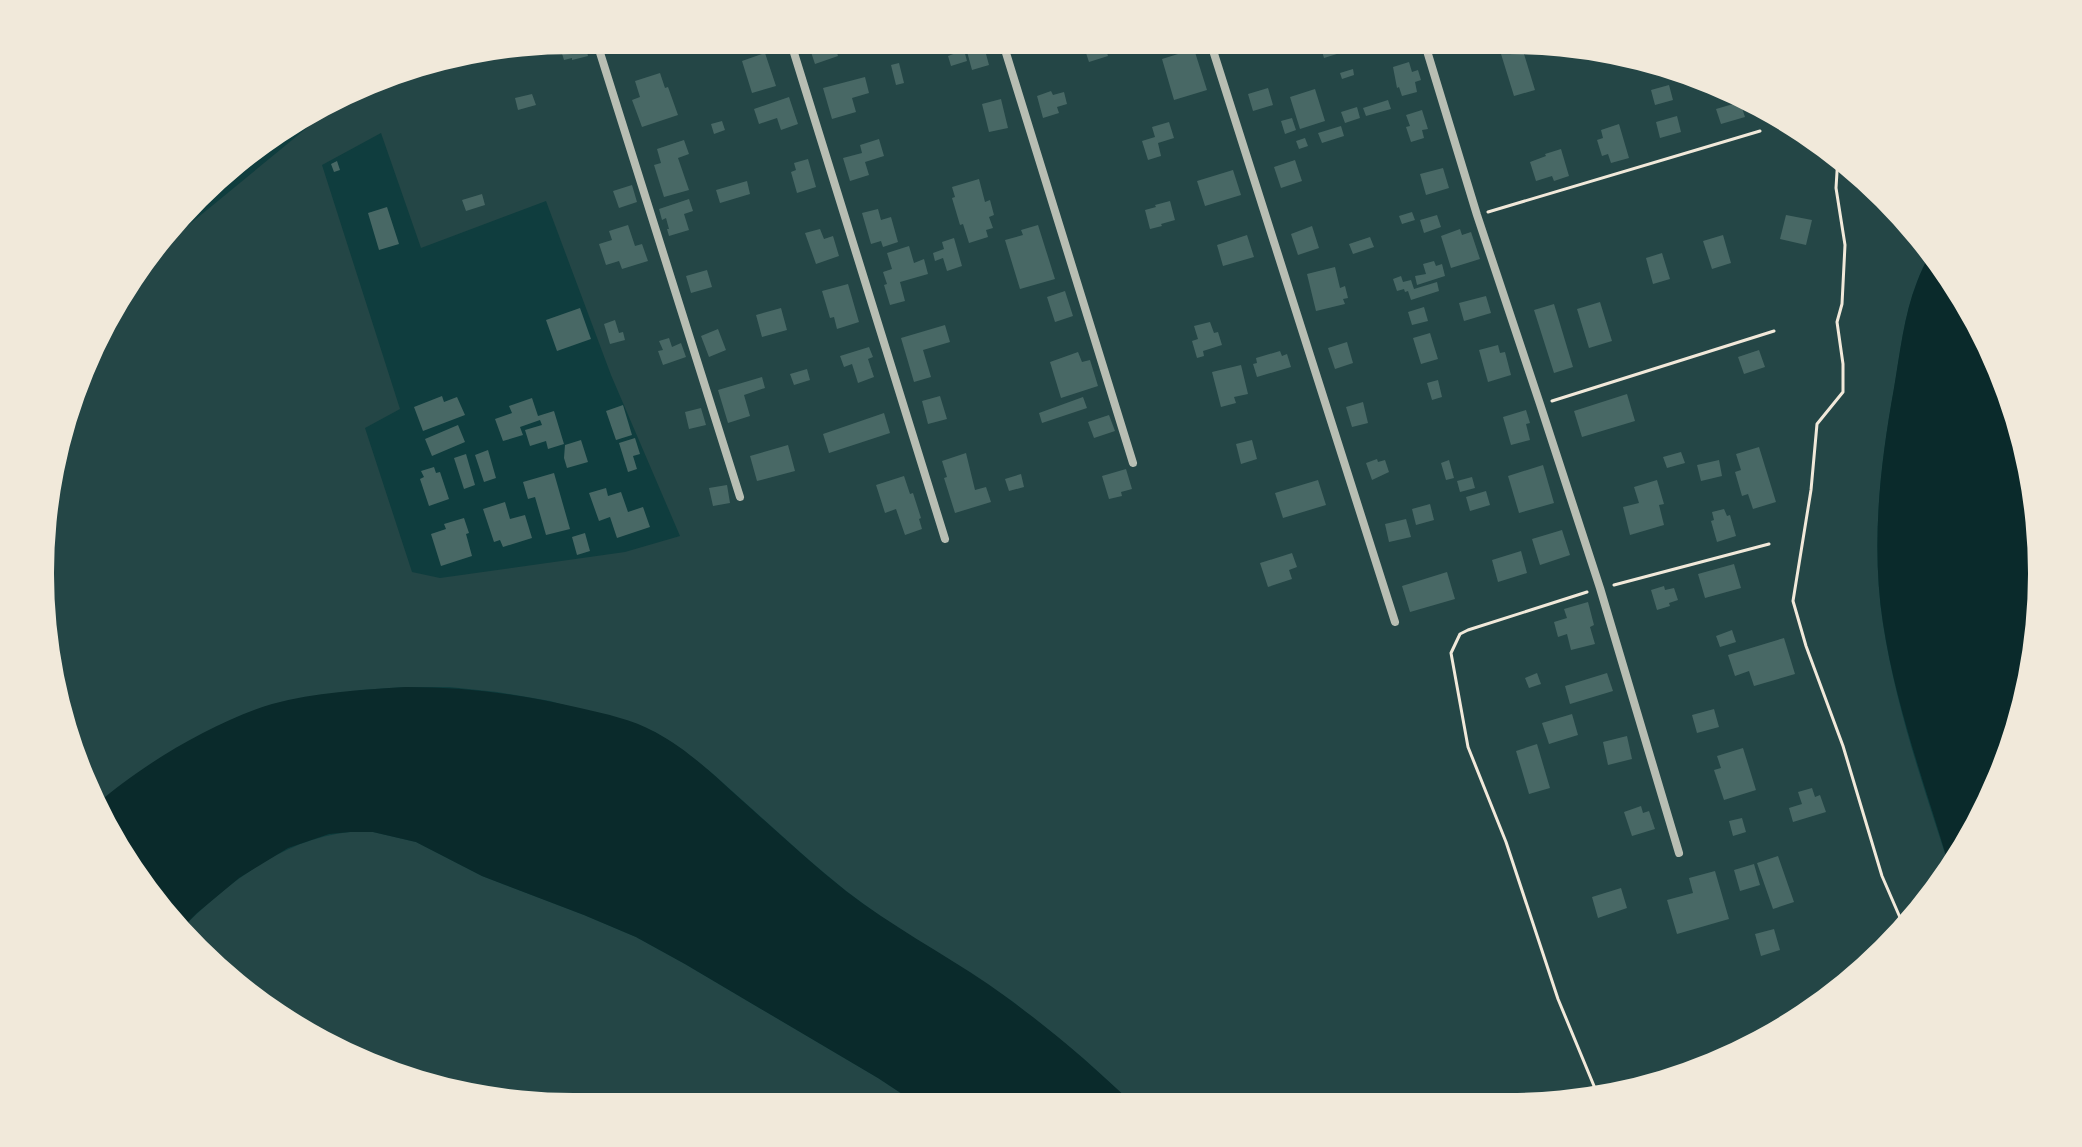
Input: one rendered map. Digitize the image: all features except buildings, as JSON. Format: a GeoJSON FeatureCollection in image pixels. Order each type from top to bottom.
{"type":"FeatureCollection","features":[{"type":"Feature","properties":{"kind":"street"},"geometry":{"type":"LineString","coordinates":[[600,54],[740,497]]}},
{"type":"Feature","properties":{"kind":"street"},"geometry":{"type":"LineString","coordinates":[[794,54],[945,539]]}},
{"type":"Feature","properties":{"kind":"street"},"geometry":{"type":"LineString","coordinates":[[1006,54],[1133,463]]}},
{"type":"Feature","properties":{"kind":"street"},"geometry":{"type":"LineString","coordinates":[[1214,54],[1395,622]]}},
{"type":"Feature","properties":{"kind":"street"},"geometry":{"type":"LineString","coordinates":[[1428,54],[1477,215],[1600,588],[1679,853]]}},
{"type":"Feature","properties":{"kind":"path"},"geometry":{"type":"LineString","coordinates":[[1477,215],[1760,131]]}},
{"type":"Feature","properties":{"kind":"path"},"geometry":{"type":"LineString","coordinates":[[1837,171],[1836,188],[1845,245],[1842,304],[1837,322],[1843,392],[1817,424],[1811,490],[1793,601],[1843,746],[1882,876],[1899,916]]}},
{"type":"Feature","properties":{"kind":"path"},"geometry":{"type":"LineString","coordinates":[[1540,404],[1774,331]]}},
{"type":"Feature","properties":{"kind":"path"},"geometry":{"type":"LineString","coordinates":[[1594,1086],[1558,999],[1506,842],[1468,747],[1451,653],[1460,634],[1468,630],[1600,588],[1769,544]]}},
{"type":"Feature","properties":{"kind":"shaded area"},"geometry":{"type":"Polygon","coordinates":[[[574,54],[1508,54],[1576,58],[1675,82],[1738,108],[1825,161],[1876,206],[1925,263],[1906,321],[1889,418],[1881,476],[1878,565],[1883,624],[1895,686],[1945,854],[1899,916],[1825,986],[1738,1039],[1643,1075],[1576,1089],[1542,1092],[1121,1093],[1012,1001],[846,891],[683,750],[655,732],[550,701],[449,687],[360,690],[147,767],[106,798],[72,708],[58,641],[54,574],[58,506],[72,439],[108,344],[142,285],[188,225],[304,130],[344,108],[439,72],[506,58],[574,54]],[[381,133],[322,165],[400,409],[365,428],[412,572],[440,578],[625,552],[680,536],[611,375],[546,201],[421,248],[381,133]]]}},
{"type":"Feature","properties":{"kind":"shaded area"},"geometry":{"type":"Polygon","coordinates":[[[1925,263],[1958,314],[1988,375],[2018,472],[2027,540],[2024,641],[2010,708],[1988,772],[1945,854],[1896,686],[1879,594],[1881,476],[1900,348],[1925,263]]]}},
{"type":"Feature","properties":{"kind":"shaded area"},"geometry":{"type":"Polygon","coordinates":[[[428,687],[493,692],[618,717],[655,732],[697,761],[846,891],[1007,998],[1063,1041],[1121,1093],[901,1093],[636,937],[482,876],[416,842],[373,832],[329,834],[288,848],[239,878],[188,922],[142,862],[105,797],[135,774],[227,721],[272,704],[338,692],[428,687]]]}},
{"type":"Feature","properties":{"kind":"shaded area"},"geometry":{"type":"Polygon","coordinates":[[[373,832],[416,842],[482,876],[636,937],[901,1093],[540,1092],[472,1083],[375,1053],[314,1023],[257,986],[189,922],[257,866],[278,854],[325,836],[373,832]]]}}]}
